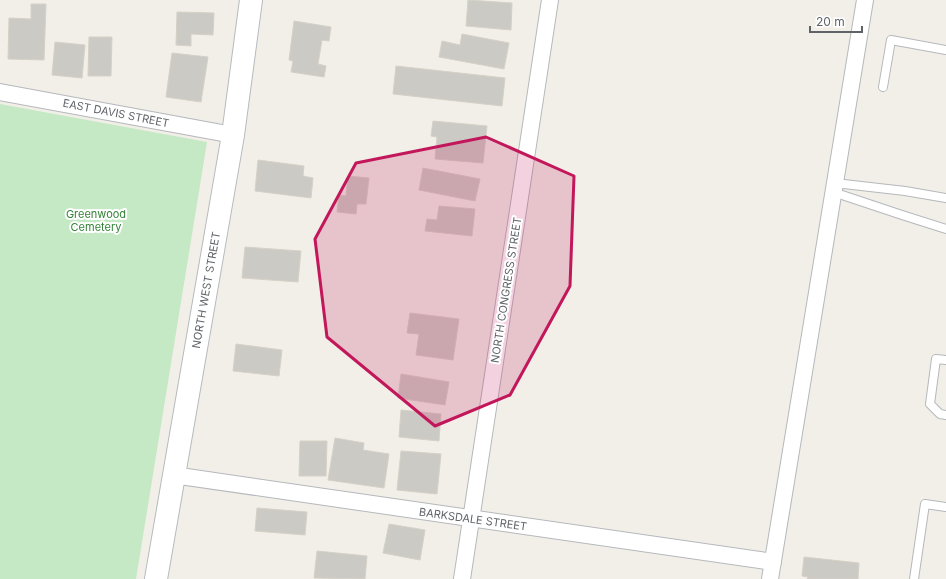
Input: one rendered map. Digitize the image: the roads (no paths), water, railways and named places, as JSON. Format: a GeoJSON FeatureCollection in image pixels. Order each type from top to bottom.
{"type":"FeatureCollection","features":[{"type":"Feature","properties":{"kind":"street","name":"NORTH WEST STREET"},"geometry":{"type":"LineString","coordinates":[[156,579],[233,135],[251,0]]}},
{"type":"Feature","properties":{"kind":"street","name":"NORTH CONGRESS STREET"},"geometry":{"type":"LineString","coordinates":[[462,579],[550,0]]}},
{"type":"Feature","properties":{"kind":"street"},"geometry":{"type":"LineString","coordinates":[[770,579],[865,0]]}},
{"type":"Feature","properties":{"kind":"street","name":"EAST DAVIS STREET"},"geometry":{"type":"LineString","coordinates":[[0,92],[233,135]]}},
{"type":"Feature","properties":{"kind":"street","name":"BARKSDALE STREET"},"geometry":{"type":"LineString","coordinates":[[173,475],[773,562]]}},
{"type":"Feature","properties":{"kind":"lane"},"geometry":{"type":"LineString","coordinates":[[883,87],[891,40],[946,50]]}},
{"type":"Feature","properties":{"kind":"lane"},"geometry":{"type":"LineString","coordinates":[[834,188],[905,191],[946,198]]}},
{"type":"Feature","properties":{"kind":"lane"},"geometry":{"type":"LineString","coordinates":[[834,188],[902,215],[946,229]]}},
{"type":"Feature","properties":{"kind":"lane"},"geometry":{"type":"LineString","coordinates":[[946,360],[936,359],[930,404],[940,414],[946,415]]}},
{"type":"Feature","properties":{"kind":"lane"},"geometry":{"type":"LineString","coordinates":[[914,579],[926,504],[946,506]]}},
{"type":"Feature","properties":{"kind":"park label","name":"Greenwood Cemetery"},"geometry":{"type":"Point","coordinates":[96,220]}}]}
